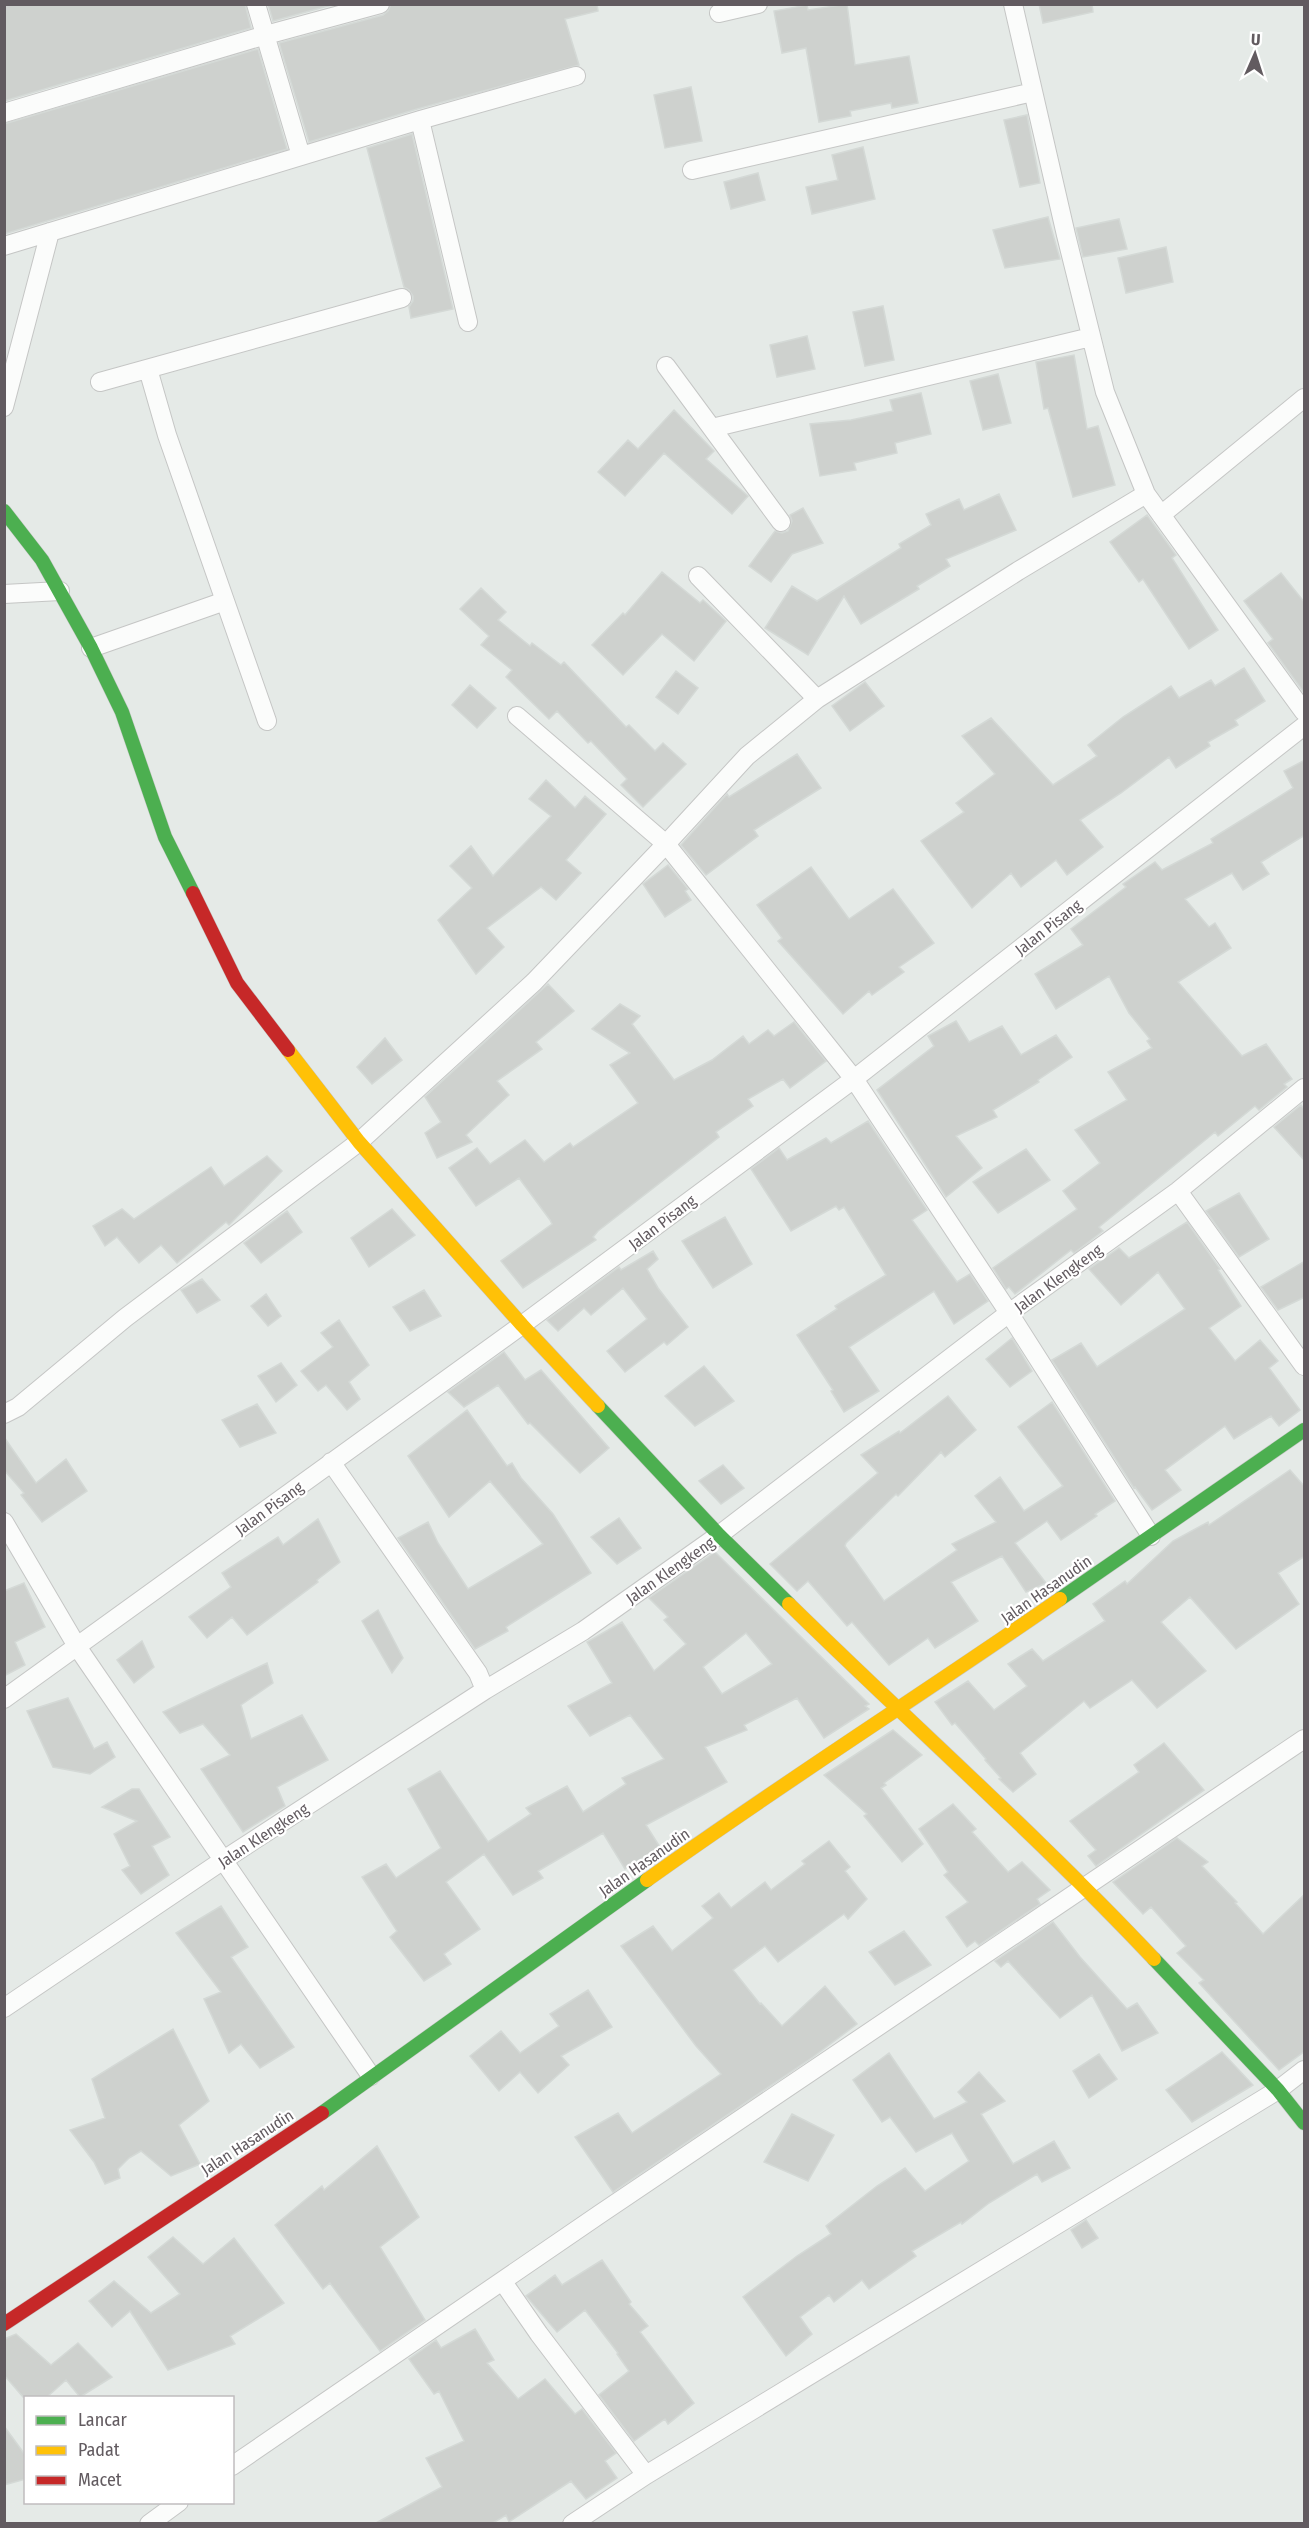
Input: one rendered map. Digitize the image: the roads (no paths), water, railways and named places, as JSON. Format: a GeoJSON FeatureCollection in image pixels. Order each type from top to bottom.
{"type":"FeatureCollection","features":[{"type":"Feature","properties":{"kind":"street"},"geometry":{"type":"LineString","coordinates":[[256,4],[301,156]]}},
{"type":"Feature","properties":{"kind":"street"},"geometry":{"type":"LineString","coordinates":[[4,113],[266,35],[380,4]]}},
{"type":"Feature","properties":{"kind":"street"},"geometry":{"type":"LineString","coordinates":[[719,13],[758,4]]}},
{"type":"Feature","properties":{"kind":"street"},"geometry":{"type":"LineString","coordinates":[[1013,4],[1105,392],[1146,494],[1305,712]]}},
{"type":"Feature","properties":{"kind":"street"},"geometry":{"type":"LineString","coordinates":[[4,246],[420,120],[576,76]]}},
{"type":"Feature","properties":{"kind":"street"},"geometry":{"type":"LineString","coordinates":[[692,170],[1033,92]]}},
{"type":"Feature","properties":{"kind":"street"},"geometry":{"type":"LineString","coordinates":[[420,120],[468,322]]}},
{"type":"Feature","properties":{"kind":"street"},"geometry":{"type":"LineString","coordinates":[[4,407],[50,232]]}},
{"type":"Feature","properties":{"kind":"street"},"geometry":{"type":"LineString","coordinates":[[100,382],[402,298]]}},
{"type":"Feature","properties":{"kind":"street"},"geometry":{"type":"LineString","coordinates":[[712,428],[1091,337]]}},
{"type":"Feature","properties":{"kind":"street"},"geometry":{"type":"LineString","coordinates":[[666,366],[781,522]]}},
{"type":"Feature","properties":{"kind":"street"},"geometry":{"type":"LineString","coordinates":[[148,369],[167,435],[267,721]]}},
{"type":"Feature","properties":{"kind":"street"},"geometry":{"type":"LineString","coordinates":[[1161,515],[1305,398]]}},
{"type":"Feature","properties":{"kind":"street"},"geometry":{"type":"LineString","coordinates":[[4,1414],[18,1407],[125,1318],[359,1142],[534,982],[747,756],[817,699],[1018,571],[1146,494]]}},
{"type":"Feature","properties":{"kind":"street"},"geometry":{"type":"LineString","coordinates":[[4,512],[42,560],[92,648],[122,712],[165,837],[237,983],[359,1142],[522,1325],[720,1535],[898,1711],[1086,1887],[1278,2090],[1305,2123]]}},
{"type":"Feature","properties":{"kind":"street"},"geometry":{"type":"LineString","coordinates":[[698,576],[817,699]]}},
{"type":"Feature","properties":{"kind":"street"},"geometry":{"type":"LineString","coordinates":[[4,594],[60,591]]}},
{"type":"Feature","properties":{"kind":"street"},"geometry":{"type":"LineString","coordinates":[[92,648],[225,601]]}},
{"type":"Feature","properties":{"kind":"street"},"geometry":{"type":"LineString","coordinates":[[517,716],[666,844],[854,1079],[1009,1313],[1151,1536]]}},
{"type":"Feature","properties":{"kind":"street","name":"Jalan Pisang"},"geometry":{"type":"LineString","coordinates":[[4,1699],[78,1648],[522,1325],[854,1079],[1305,726]]}},
{"type":"Feature","properties":{"kind":"street","name":"Jalan Klengkeng"},"geometry":{"type":"LineString","coordinates":[[4,2008],[222,1861],[485,1690],[583,1631],[720,1535],[1009,1313],[1178,1191],[1305,1088]]}},
{"type":"Feature","properties":{"kind":"street"},"geometry":{"type":"LineString","coordinates":[[1178,1191],[1305,1366]]}},
{"type":"Feature","properties":{"kind":"street","name":"Jalan Hasanudin"},"geometry":{"type":"LineString","coordinates":[[4,2324],[313,2119],[837,1748],[898,1711],[1305,1431]]}},
{"type":"Feature","properties":{"kind":"street"},"geometry":{"type":"LineString","coordinates":[[331,1462],[478,1673],[485,1690]]}},
{"type":"Feature","properties":{"kind":"street"},"geometry":{"type":"LineString","coordinates":[[4,1522],[78,1648],[371,2076]]}},
{"type":"Feature","properties":{"kind":"street"},"geometry":{"type":"LineString","coordinates":[[234,2465],[1305,1739]]}},
{"type":"Feature","properties":{"kind":"street"},"geometry":{"type":"LineString","coordinates":[[572,2523],[646,2475],[1278,2090],[1305,2070]]}},
{"type":"Feature","properties":{"kind":"street"},"geometry":{"type":"LineString","coordinates":[[503,2282],[539,2334],[646,2475]]}},
{"type":"Feature","properties":{"kind":"street"},"geometry":{"type":"LineString","coordinates":[[149,2523],[176,2504]]}}]}
